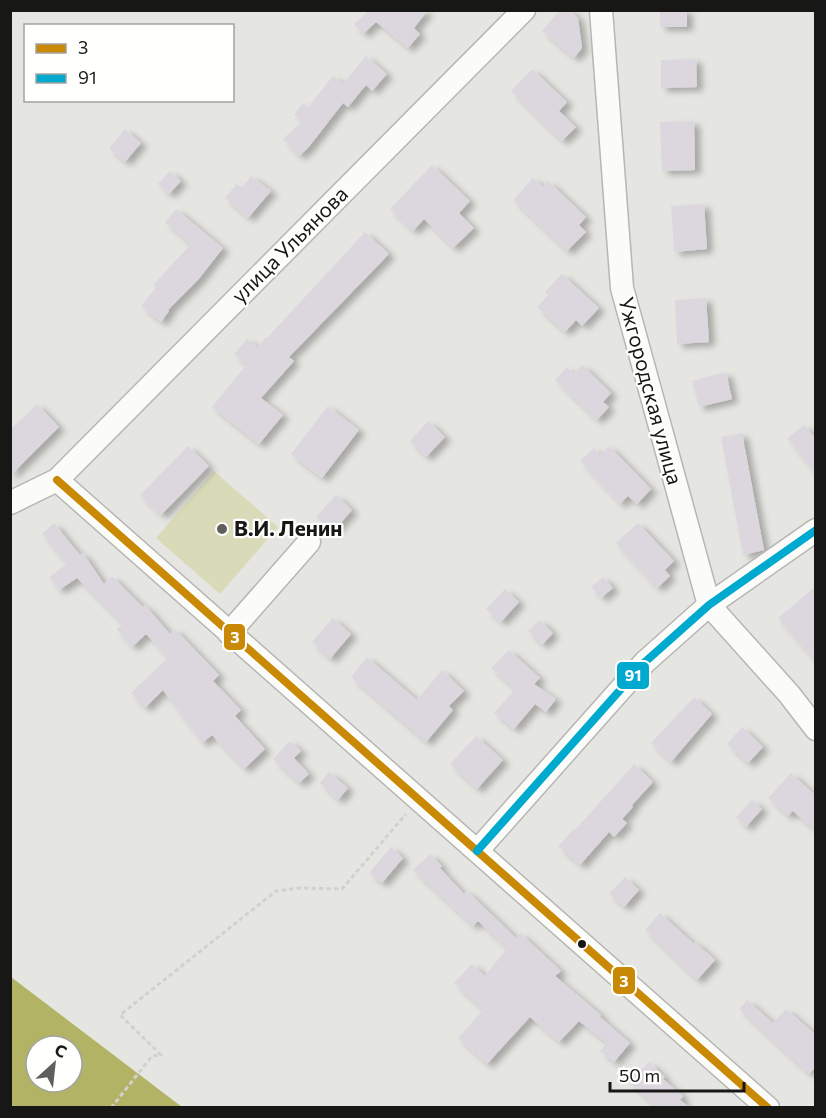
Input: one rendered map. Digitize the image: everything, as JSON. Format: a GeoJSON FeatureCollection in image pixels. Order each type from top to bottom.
{"type":"FeatureCollection","features":[{"type":"Feature","properties":{"kind":"street","name":"улица Ульянова"},"geometry":{"type":"LineString","coordinates":[[10,503],[57,480],[524,10]]}},
{"type":"Feature","properties":{"kind":"street","name":"Ужгородская улица"},"geometry":{"type":"LineString","coordinates":[[601,10],[621,288],[709,605],[789,694],[816,729]]}},
{"type":"Feature","properties":{"kind":"street"},"geometry":{"type":"LineString","coordinates":[[57,480],[417,800],[768,1107]]}},
{"type":"Feature","properties":{"kind":"street"},"geometry":{"type":"LineString","coordinates":[[477,851],[645,662],[709,605],[816,530]]}},
{"type":"Feature","properties":{"kind":"street"},"geometry":{"type":"LineString","coordinates":[[229,633],[309,542]]}},
{"type":"Feature","properties":{"kind":"path"},"geometry":{"type":"LineString","coordinates":[[111,1107],[152,1056],[161,1055],[120,1015],[276,891],[300,888],[342,889],[417,800]]}},
{"type":"Feature","properties":{"kind":"green space"},"geometry":{"type":"Polygon","coordinates":[[[214,471],[278,527],[220,594],[156,538],[214,471]]]}},
{"type":"Feature","properties":{"kind":"shaded area"},"geometry":{"type":"Polygon","coordinates":[[[11,977],[182,1107],[11,1107],[11,977]]]}},
{"type":"Feature","properties":{"kind":"building"},"geometry":{"type":"Polygon","coordinates":[[[364,10],[428,10],[414,28],[420,34],[408,48],[376,22],[363,34],[354,24],[366,13],[364,10]]]}},
{"type":"Feature","properties":{"kind":"building"},"geometry":{"type":"Polygon","coordinates":[[[560,10],[570,10],[578,18],[582,48],[574,58],[542,31],[560,10]]]}},
{"type":"Feature","properties":{"kind":"building"},"geometry":{"type":"Polygon","coordinates":[[[660,10],[687,10],[687,27],[660,27],[660,10]]]}},
{"type":"Feature","properties":{"kind":"building"},"geometry":{"type":"Polygon","coordinates":[[[366,56],[387,74],[372,91],[366,85],[348,107],[343,103],[308,148],[299,156],[283,139],[302,121],[294,115],[303,103],[308,107],[333,76],[343,84],[366,56]]]}},
{"type":"Feature","properties":{"kind":"building"},"geometry":{"type":"Polygon","coordinates":[[[696,59],[697,87],[661,88],[661,60],[696,59]]]}},
{"type":"Feature","properties":{"kind":"building"},"geometry":{"type":"Polygon","coordinates":[[[532,69],[567,102],[559,111],[576,127],[562,141],[511,91],[532,69]]]}},
{"type":"Feature","properties":{"kind":"building"},"geometry":{"type":"Polygon","coordinates":[[[694,121],[695,170],[662,171],[660,122],[694,121]]]}},
{"type":"Feature","properties":{"kind":"building"},"geometry":{"type":"Polygon","coordinates":[[[125,129],[141,143],[125,162],[109,148],[125,129]]]}},
{"type":"Feature","properties":{"kind":"building"},"geometry":{"type":"Polygon","coordinates":[[[432,165],[470,201],[459,213],[474,228],[453,248],[424,219],[413,231],[390,209],[432,165]]]}},
{"type":"Feature","properties":{"kind":"building"},"geometry":{"type":"Polygon","coordinates":[[[170,171],[181,181],[169,194],[158,184],[170,171]]]}},
{"type":"Feature","properties":{"kind":"building"},"geometry":{"type":"Polygon","coordinates":[[[251,176],[271,191],[248,218],[225,198],[237,184],[242,188],[251,176]]]}},
{"type":"Feature","properties":{"kind":"building"},"geometry":{"type":"Polygon","coordinates":[[[533,178],[543,187],[548,181],[586,217],[579,225],[586,232],[567,251],[513,200],[533,178]]]}},
{"type":"Feature","properties":{"kind":"building"},"geometry":{"type":"Polygon","coordinates":[[[704,204],[707,249],[674,252],[671,206],[704,204]]]}},
{"type":"Feature","properties":{"kind":"building"},"geometry":{"type":"Polygon","coordinates":[[[176,209],[223,248],[198,280],[168,310],[161,322],[141,306],[156,287],[153,285],[191,244],[165,222],[176,209]]]}},
{"type":"Feature","properties":{"kind":"building"},"geometry":{"type":"Polygon","coordinates":[[[365,232],[389,254],[289,357],[294,361],[261,398],[283,415],[259,444],[212,407],[246,365],[234,354],[247,339],[257,347],[267,338],[365,232]]]}},
{"type":"Feature","properties":{"kind":"building"},"geometry":{"type":"Polygon","coordinates":[[[562,274],[599,308],[582,326],[576,320],[565,332],[537,307],[548,295],[545,292],[562,274]]]}},
{"type":"Feature","properties":{"kind":"building"},"geometry":{"type":"Polygon","coordinates":[[[706,298],[709,342],[677,344],[675,300],[706,298]]]}},
{"type":"Feature","properties":{"kind":"building"},"geometry":{"type":"Polygon","coordinates":[[[582,365],[611,393],[603,402],[609,407],[597,420],[555,380],[567,367],[574,374],[582,365]]]}},
{"type":"Feature","properties":{"kind":"building"},"geometry":{"type":"Polygon","coordinates":[[[726,372],[732,399],[699,407],[692,381],[726,372]]]}},
{"type":"Feature","properties":{"kind":"building"},"geometry":{"type":"Polygon","coordinates":[[[37,404],[59,427],[10,476],[10,430],[37,404]]]}},
{"type":"Feature","properties":{"kind":"building"},"geometry":{"type":"Polygon","coordinates":[[[328,406],[359,430],[322,478],[291,454],[328,406]]]}},
{"type":"Feature","properties":{"kind":"building"},"geometry":{"type":"Polygon","coordinates":[[[428,421],[445,437],[426,457],[410,441],[428,421]]]}},
{"type":"Feature","properties":{"kind":"building"},"geometry":{"type":"Polygon","coordinates":[[[804,425],[816,439],[816,474],[787,438],[804,425]]]}},
{"type":"Feature","properties":{"kind":"building"},"geometry":{"type":"Polygon","coordinates":[[[742,433],[764,550],[743,555],[721,437],[742,433]]]}},
{"type":"Feature","properties":{"kind":"building"},"geometry":{"type":"Polygon","coordinates":[[[188,446],[209,466],[161,515],[140,495],[188,446]]]}},
{"type":"Feature","properties":{"kind":"building"},"geometry":{"type":"Polygon","coordinates":[[[609,446],[651,489],[637,504],[628,496],[620,504],[580,461],[594,448],[600,455],[609,446]]]}},
{"type":"Feature","properties":{"kind":"building"},"geometry":{"type":"Polygon","coordinates":[[[336,495],[352,510],[333,532],[316,517],[336,495]]]}},
{"type":"Feature","properties":{"kind":"building"},"geometry":{"type":"Polygon","coordinates":[[[54,523],[80,555],[83,553],[104,584],[112,576],[143,607],[145,605],[170,634],[175,629],[219,675],[213,681],[241,710],[235,716],[265,749],[244,769],[212,735],[202,743],[163,690],[145,708],[131,693],[168,657],[146,634],[132,647],[117,629],[123,624],[77,578],[59,590],[49,577],[67,564],[42,534],[54,523]]]}},
{"type":"Feature","properties":{"kind":"building"},"geometry":{"type":"Polygon","coordinates":[[[638,523],[674,561],[665,570],[670,576],[657,588],[616,543],[638,523]]]}},
{"type":"Feature","properties":{"kind":"building"},"geometry":{"type":"Polygon","coordinates":[[[603,577],[613,588],[601,598],[591,587],[603,577]]]}},
{"type":"Feature","properties":{"kind":"building"},"geometry":{"type":"Polygon","coordinates":[[[816,586],[816,662],[778,618],[816,586]]]}},
{"type":"Feature","properties":{"kind":"building"},"geometry":{"type":"Polygon","coordinates":[[[505,589],[519,602],[501,622],[486,609],[505,589]]]}},
{"type":"Feature","properties":{"kind":"building"},"geometry":{"type":"Polygon","coordinates":[[[333,618],[351,634],[330,659],[312,642],[333,618]]]}},
{"type":"Feature","properties":{"kind":"building"},"geometry":{"type":"Polygon","coordinates":[[[540,620],[553,633],[542,645],[528,631],[540,620]]]}},
{"type":"Feature","properties":{"kind":"building"},"geometry":{"type":"Polygon","coordinates":[[[509,650],[540,678],[534,684],[556,699],[546,712],[535,704],[514,729],[494,713],[515,689],[491,668],[509,650]]]}},
{"type":"Feature","properties":{"kind":"building"},"geometry":{"type":"Polygon","coordinates":[[[367,657],[417,700],[442,670],[464,691],[449,706],[453,710],[426,742],[351,677],[367,657]]]}},
{"type":"Feature","properties":{"kind":"building"},"geometry":{"type":"Polygon","coordinates":[[[694,697],[712,714],[671,762],[651,743],[694,697]]]}},
{"type":"Feature","properties":{"kind":"building"},"geometry":{"type":"Polygon","coordinates":[[[742,727],[763,747],[748,763],[727,744],[742,727]]]}},
{"type":"Feature","properties":{"kind":"building"},"geometry":{"type":"Polygon","coordinates":[[[476,736],[503,760],[477,789],[450,764],[476,736]]]}},
{"type":"Feature","properties":{"kind":"building"},"geometry":{"type":"Polygon","coordinates":[[[290,741],[301,751],[294,758],[309,774],[299,783],[273,759],[290,741]]]}},
{"type":"Feature","properties":{"kind":"building"},"geometry":{"type":"Polygon","coordinates":[[[634,764],[653,782],[622,819],[627,823],[614,837],[609,832],[580,865],[558,846],[634,764]]]}},
{"type":"Feature","properties":{"kind":"building"},"geometry":{"type":"Polygon","coordinates":[[[329,772],[348,788],[338,800],[320,783],[329,772]]]}},
{"type":"Feature","properties":{"kind":"building"},"geometry":{"type":"Polygon","coordinates":[[[791,773],[816,796],[816,831],[793,811],[788,816],[768,798],[791,773]]]}},
{"type":"Feature","properties":{"kind":"building"},"geometry":{"type":"Polygon","coordinates":[[[752,800],[762,809],[746,827],[736,817],[752,800]]]}},
{"type":"Feature","properties":{"kind":"building"},"geometry":{"type":"Polygon","coordinates":[[[391,847],[403,858],[382,883],[369,873],[391,847]]]}},
{"type":"Feature","properties":{"kind":"building"},"geometry":{"type":"Polygon","coordinates":[[[430,854],[464,894],[467,891],[516,938],[520,933],[561,971],[555,976],[630,1043],[614,1062],[600,1051],[607,1043],[579,1021],[559,1042],[530,1017],[487,1064],[458,1038],[483,1010],[454,983],[472,964],[485,976],[507,948],[478,921],[473,926],[413,870],[430,854]]]}},
{"type":"Feature","properties":{"kind":"building"},"geometry":{"type":"Polygon","coordinates":[[[625,877],[639,890],[624,907],[609,894],[625,877]]]}},
{"type":"Feature","properties":{"kind":"building"},"geometry":{"type":"Polygon","coordinates":[[[660,913],[715,960],[697,980],[645,930],[660,913]]]}},
{"type":"Feature","properties":{"kind":"building"},"geometry":{"type":"Polygon","coordinates":[[[747,1000],[773,1023],[786,1009],[816,1035],[816,1067],[809,1074],[739,1009],[747,1000]]]}},
{"type":"Feature","properties":{"kind":"building"},"geometry":{"type":"Polygon","coordinates":[[[649,1062],[665,1077],[663,1079],[683,1096],[680,1100],[689,1107],[655,1107],[629,1082],[649,1062]]]}},
{"type":"Feature","properties":{"kind":"transit line","name":"3"},"geometry":{"type":"LineString","coordinates":[[57,480],[768,1108]]}},
{"type":"Feature","properties":{"kind":"transit line","name":"91"},"geometry":{"type":"LineString","coordinates":[[477,851],[645,662],[709,605],[816,530]]}},
{"type":"Feature","properties":{"kind":"place","name":"В.И. Ленин"},"geometry":{"type":"Point","coordinates":[222,529]}}]}
